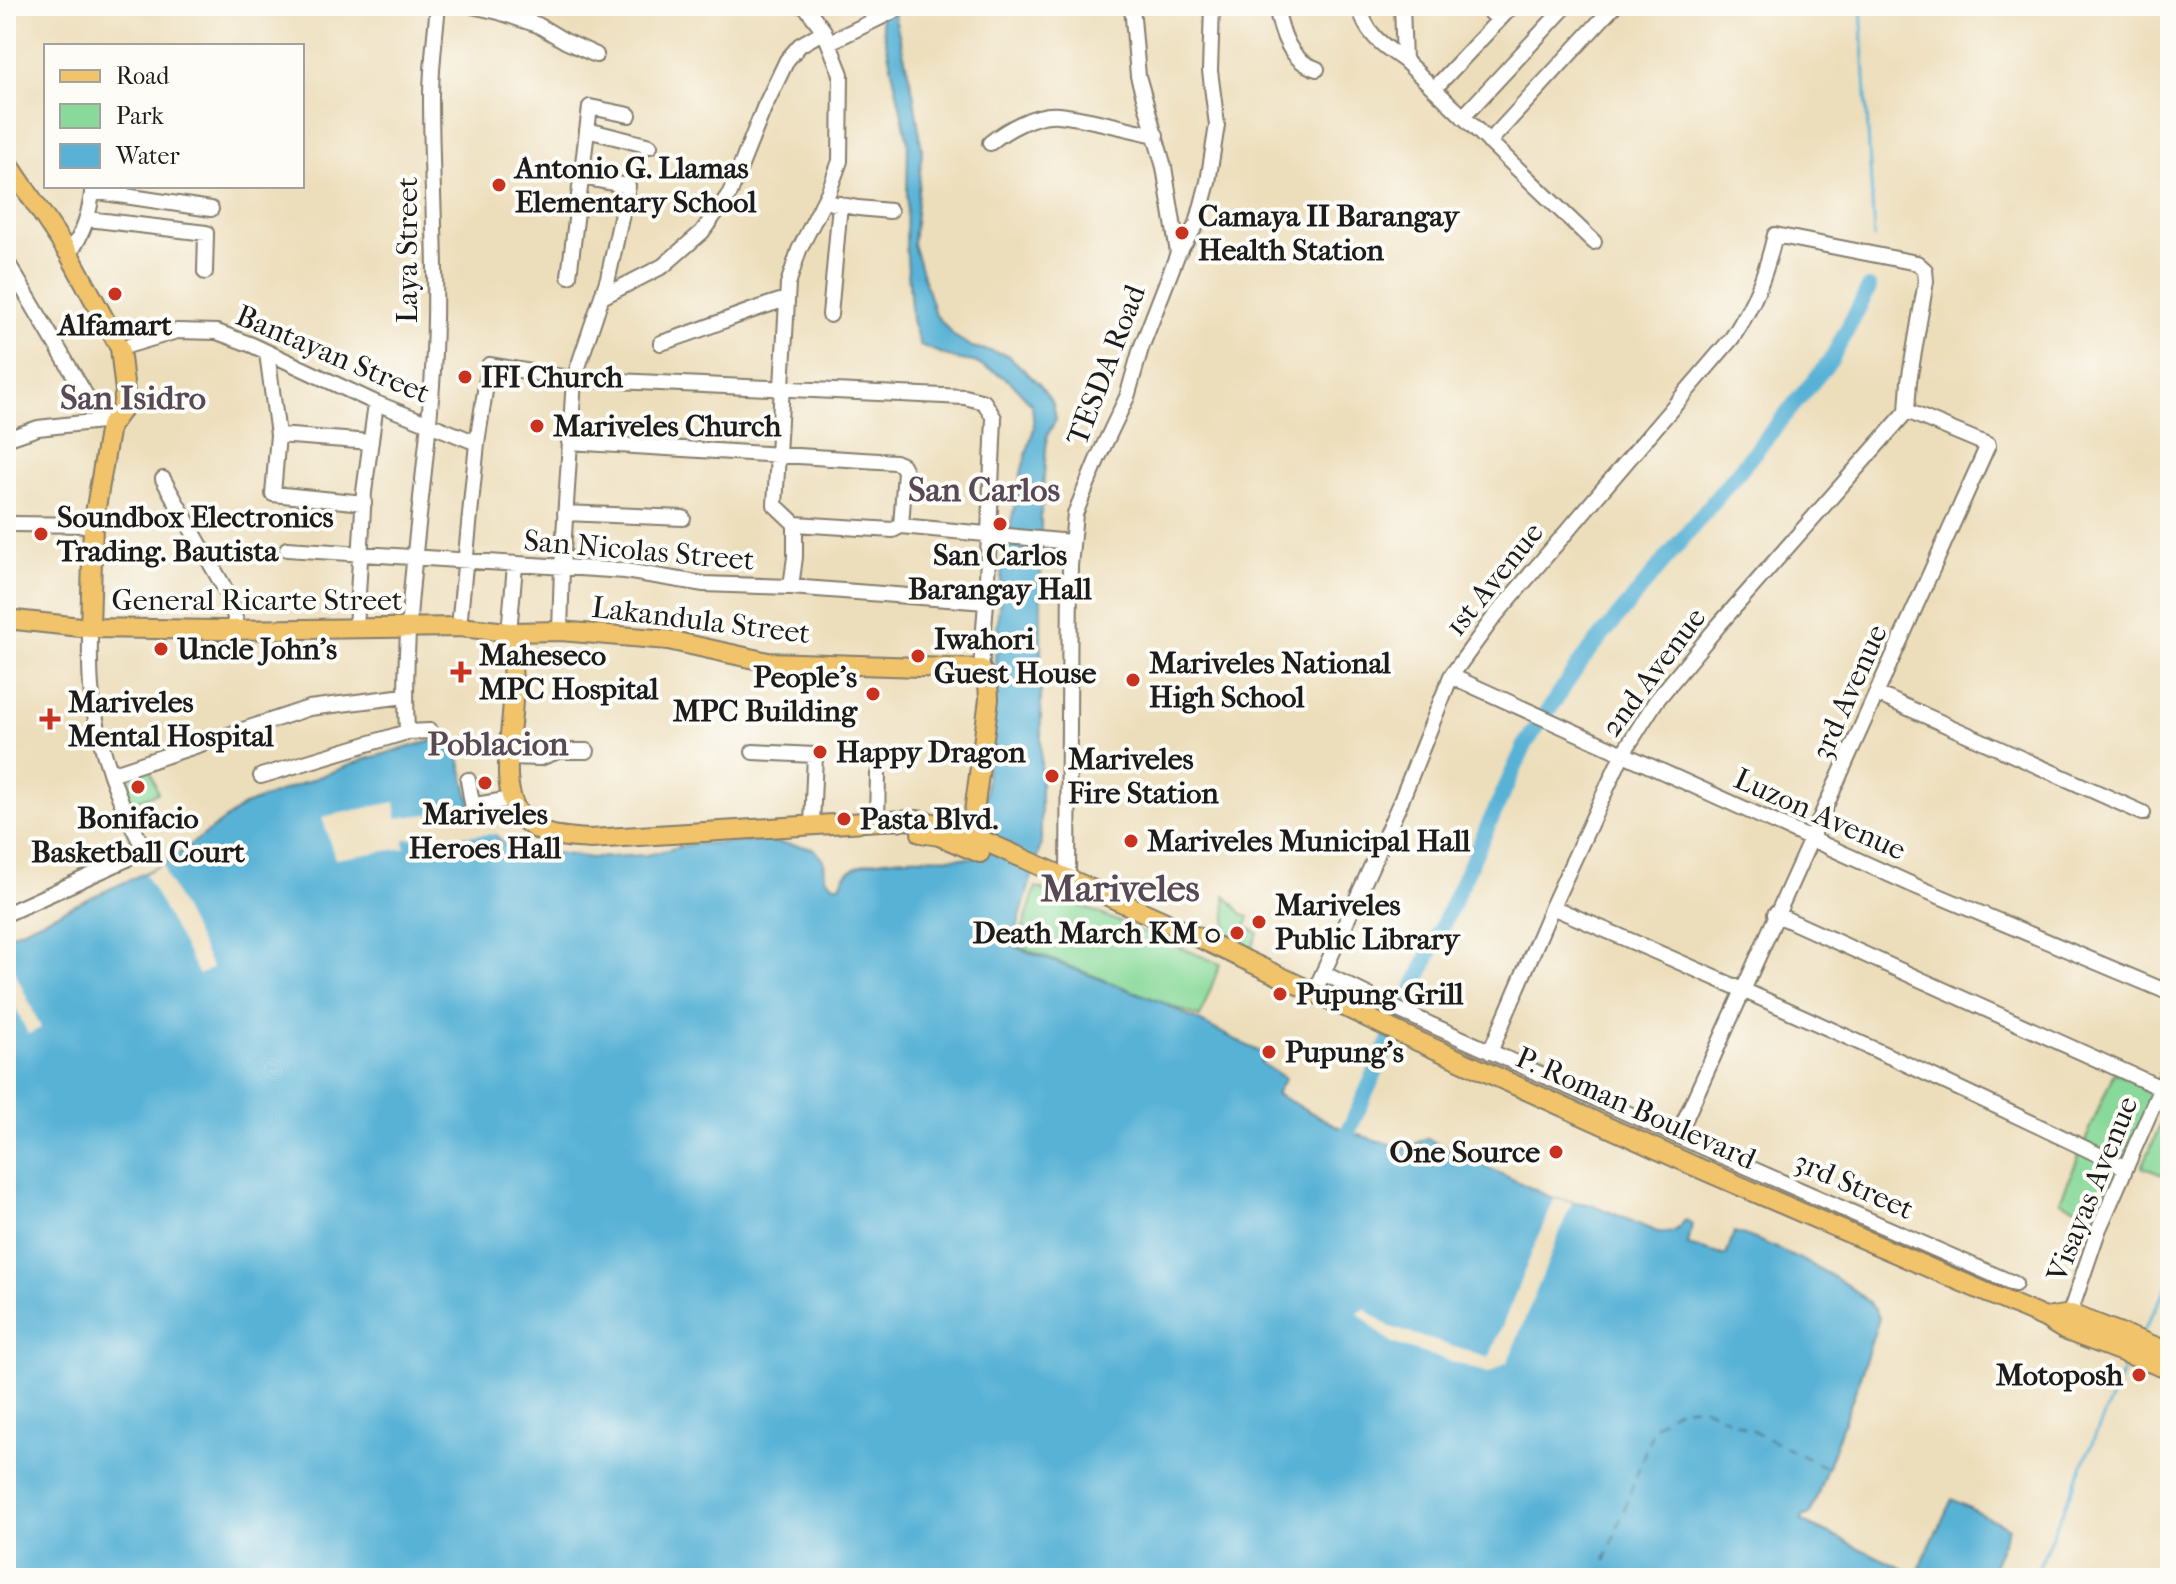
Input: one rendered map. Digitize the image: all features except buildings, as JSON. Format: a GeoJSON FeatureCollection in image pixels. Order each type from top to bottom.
{"type":"FeatureCollection","features":[{"type":"Feature","properties":{"kind":"main road"},"geometry":{"type":"LineString","coordinates":[[6,161],[69,254],[120,348],[125,392],[121,411],[105,424],[93,525],[90,628]]}},
{"type":"Feature","properties":{"kind":"main road","name":"General Ricarte Street"},"geometry":{"type":"LineString","coordinates":[[6,619],[90,628],[238,630],[459,627],[509,632]]}},
{"type":"Feature","properties":{"kind":"main road","name":"Lakandula Street"},"geometry":{"type":"LineString","coordinates":[[509,632],[560,631],[668,640],[768,662],[981,669]]}},
{"type":"Feature","properties":{"kind":"main road"},"geometry":{"type":"LineString","coordinates":[[509,632],[513,700],[508,757],[512,799]]}},
{"type":"Feature","properties":{"kind":"main road"},"geometry":{"type":"LineString","coordinates":[[975,842],[989,699],[988,684],[981,669]]}},
{"type":"Feature","properties":{"kind":"main road","name":"P. Roman Boulevard"},"geometry":{"type":"LineString","coordinates":[[512,799],[521,816],[543,833],[590,839],[877,821],[920,820],[941,824],[1155,929],[1205,943]]}},
{"type":"Feature","properties":{"kind":"main road","name":"P. Roman Boulevard"},"geometry":{"type":"LineString","coordinates":[[812,825],[831,832],[918,832],[975,842]]}},
{"type":"Feature","properties":{"kind":"main road","name":"P. Roman Boulevard"},"geometry":{"type":"LineString","coordinates":[[1043,874],[1068,878],[1396,1032],[1694,1166],[2045,1318],[2067,1322],[2147,1351],[2170,1370]]}},
{"type":"Feature","properties":{"kind":"main road","name":"P. Roman Boulevard"},"geometry":{"type":"LineString","coordinates":[[2147,1351],[2170,1352]]}},
{"type":"Feature","properties":{"kind":"street","name":"Laya Street"},"geometry":{"type":"LineString","coordinates":[[407,732],[407,627],[433,369],[436,228],[431,95],[438,6]]}},
{"type":"Feature","properties":{"kind":"street"},"geometry":{"type":"LineString","coordinates":[[472,6],[502,9],[596,55]]}},
{"type":"Feature","properties":{"kind":"street"},"geometry":{"type":"LineString","coordinates":[[802,6],[806,7],[827,36],[841,74],[840,161],[799,250],[788,284],[775,505],[795,524],[893,530],[901,526],[1071,542]]}},
{"type":"Feature","properties":{"kind":"street"},"geometry":{"type":"LineString","coordinates":[[1132,6],[1138,76],[1164,167],[1178,253]]}},
{"type":"Feature","properties":{"kind":"street","name":"TESDA Road"},"geometry":{"type":"LineString","coordinates":[[1068,878],[1071,542],[1075,514],[1127,397],[1141,348],[1178,253],[1197,224],[1208,182],[1217,125],[1210,71],[1212,6]]}},
{"type":"Feature","properties":{"kind":"street"},"geometry":{"type":"LineString","coordinates":[[1276,6],[1288,45],[1306,66],[1317,69]]}},
{"type":"Feature","properties":{"kind":"street"},"geometry":{"type":"LineString","coordinates":[[1360,6],[1366,29],[1380,44],[1404,60],[1594,242]]}},
{"type":"Feature","properties":{"kind":"street"},"geometry":{"type":"LineString","coordinates":[[1402,6],[1404,60]]}},
{"type":"Feature","properties":{"kind":"street"},"geometry":{"type":"LineString","coordinates":[[1484,6],[1499,20]]}},
{"type":"Feature","properties":{"kind":"street"},"geometry":{"type":"LineString","coordinates":[[1434,89],[1512,6]]}},
{"type":"Feature","properties":{"kind":"street"},"geometry":{"type":"LineString","coordinates":[[1463,117],[1566,6]]}},
{"type":"Feature","properties":{"kind":"street"},"geometry":{"type":"LineString","coordinates":[[1489,142],[1614,6]]}},
{"type":"Feature","properties":{"kind":"street"},"geometry":{"type":"LineString","coordinates":[[602,297],[663,266],[702,232],[730,193],[764,108],[787,60],[800,45],[900,8]]}},
{"type":"Feature","properties":{"kind":"street"},"geometry":{"type":"LineString","coordinates":[[569,276],[590,107],[629,115]]}},
{"type":"Feature","properties":{"kind":"street"},"geometry":{"type":"LineString","coordinates":[[990,143],[1003,133],[1038,118],[1056,115],[1156,135]]}},
{"type":"Feature","properties":{"kind":"street"},"geometry":{"type":"LineString","coordinates":[[587,130],[650,146]]}},
{"type":"Feature","properties":{"kind":"street"},"geometry":{"type":"LineString","coordinates":[[560,631],[574,379],[602,297],[628,186],[582,177]]}},
{"type":"Feature","properties":{"kind":"street"},"geometry":{"type":"LineString","coordinates":[[69,254],[81,237],[88,219],[93,189],[211,209]]}},
{"type":"Feature","properties":{"kind":"street"},"geometry":{"type":"LineString","coordinates":[[824,201],[890,211]]}},
{"type":"Feature","properties":{"kind":"street"},"geometry":{"type":"LineString","coordinates":[[830,315],[840,204]]}},
{"type":"Feature","properties":{"kind":"street"},"geometry":{"type":"LineString","coordinates":[[88,219],[206,233],[205,272]]}},
{"type":"Feature","properties":{"kind":"street","name":"1st Avenue"},"geometry":{"type":"LineString","coordinates":[[1314,993],[1401,801],[1451,676],[1494,617],[1732,338],[1763,283],[1775,235],[1917,263],[1925,270],[1907,411]]}},
{"type":"Feature","properties":{"kind":"street"},"geometry":{"type":"LineString","coordinates":[[6,260],[105,424],[38,428],[6,439]]}},
{"type":"Feature","properties":{"kind":"street"},"geometry":{"type":"LineString","coordinates":[[661,343],[787,299]]}},
{"type":"Feature","properties":{"kind":"street","name":"Bantayan Street"},"geometry":{"type":"LineString","coordinates":[[120,348],[177,331],[217,332],[376,403],[477,443]]}},
{"type":"Feature","properties":{"kind":"street"},"geometry":{"type":"LineString","coordinates":[[267,353],[278,435],[273,494],[364,503]]}},
{"type":"Feature","properties":{"kind":"street"},"geometry":{"type":"LineString","coordinates":[[459,627],[477,443],[489,365],[574,379],[965,397],[984,402],[989,407],[994,426],[981,669]]}},
{"type":"Feature","properties":{"kind":"street"},"geometry":{"type":"LineString","coordinates":[[356,628],[364,503],[376,403]]}},
{"type":"Feature","properties":{"kind":"street","name":"3rd Avenue"},"geometry":{"type":"LineString","coordinates":[[1678,1135],[1988,445],[1907,411]]}},
{"type":"Feature","properties":{"kind":"street","name":"2nd Avenue"},"geometry":{"type":"LineString","coordinates":[[1490,1052],[1622,755],[1656,701],[1907,411]]}},
{"type":"Feature","properties":{"kind":"street"},"geometry":{"type":"LineString","coordinates":[[278,435],[371,442]]}},
{"type":"Feature","properties":{"kind":"street"},"geometry":{"type":"LineString","coordinates":[[569,442],[895,462],[902,465],[905,471],[901,526]]}},
{"type":"Feature","properties":{"kind":"street"},"geometry":{"type":"LineString","coordinates":[[163,479],[230,598],[238,630]]}},
{"type":"Feature","properties":{"kind":"street"},"geometry":{"type":"LineString","coordinates":[[565,513],[683,518]]}},
{"type":"Feature","properties":{"kind":"street"},"geometry":{"type":"LineString","coordinates":[[12,524],[93,525]]}},
{"type":"Feature","properties":{"kind":"street"},"geometry":{"type":"LineString","coordinates":[[791,587],[795,524]]}},
{"type":"Feature","properties":{"kind":"street","name":"San Nicolas Street"},"geometry":{"type":"LineString","coordinates":[[287,549],[625,571],[704,584],[791,587],[986,602]]}},
{"type":"Feature","properties":{"kind":"street"},"geometry":{"type":"LineString","coordinates":[[509,632],[515,566]]}},
{"type":"Feature","properties":{"kind":"street"},"geometry":{"type":"LineString","coordinates":[[6,914],[125,860],[143,847],[127,818],[111,774],[91,695],[90,628]]}},
{"type":"Feature","properties":{"kind":"street","name":"Luzon Avenue"},"geometry":{"type":"LineString","coordinates":[[1451,676],[2003,924],[2170,993]]}},
{"type":"Feature","properties":{"kind":"street"},"geometry":{"type":"LineString","coordinates":[[1877,694],[2143,813]]}},
{"type":"Feature","properties":{"kind":"street"},"geometry":{"type":"LineString","coordinates":[[111,774],[309,708],[405,696]]}},
{"type":"Feature","properties":{"kind":"street"},"geometry":{"type":"LineString","coordinates":[[261,776],[407,732],[430,731]]}},
{"type":"Feature","properties":{"kind":"street"},"geometry":{"type":"LineString","coordinates":[[508,757],[540,758],[558,751],[587,751]]}},
{"type":"Feature","properties":{"kind":"street"},"geometry":{"type":"LineString","coordinates":[[753,752],[815,755],[812,825]]}},
{"type":"Feature","properties":{"kind":"street"},"geometry":{"type":"LineString","coordinates":[[877,821],[878,774]]}},
{"type":"Feature","properties":{"kind":"street"},"geometry":{"type":"LineString","coordinates":[[468,780],[475,805],[512,799]]}},
{"type":"Feature","properties":{"kind":"street"},"geometry":{"type":"LineString","coordinates":[[1552,907],[1744,988],[2124,1167]]}},
{"type":"Feature","properties":{"kind":"street"},"geometry":{"type":"LineString","coordinates":[[1775,914],[2161,1088]]}},
{"type":"Feature","properties":{"kind":"street","name":"3rd Street"},"geometry":{"type":"LineString","coordinates":[[1323,973],[1490,1052],[2015,1284]]}},
{"type":"Feature","properties":{"kind":"street","name":"Visayas Avenue"},"geometry":{"type":"LineString","coordinates":[[2067,1322],[2098,1231],[2170,1067]]}},
{"type":"Feature","properties":{"kind":"street"},"geometry":{"type":"LineString","coordinates":[[1694,1166],[1711,1151]]}},
{"type":"Feature","properties":{"kind":"street"},"geometry":{"type":"LineString","coordinates":[[1830,1224],[1831,1202]]}},
{"type":"Feature","properties":{"kind":"green space","name":"Bonifacio Basketball Court"},"geometry":{"type":"Polygon","coordinates":[[[150,768],[158,793],[126,805],[117,781],[150,768]]]}},
{"type":"Feature","properties":{"kind":"green space"},"geometry":{"type":"Polygon","coordinates":[[[1036,887],[1220,964],[1200,1017],[1017,946],[1036,887]]]}},
{"type":"Feature","properties":{"kind":"green space"},"geometry":{"type":"Polygon","coordinates":[[[1225,895],[1242,914],[1249,917],[1246,927],[1258,933],[1251,951],[1227,939],[1225,895]]]}},
{"type":"Feature","properties":{"kind":"green space"},"geometry":{"type":"Polygon","coordinates":[[[2114,1072],[2156,1090],[2100,1218],[2060,1201],[2114,1072]]]}},
{"type":"Feature","properties":{"kind":"green space"},"geometry":{"type":"Polygon","coordinates":[[[2170,1104],[2170,1178],[2142,1167],[2170,1104]]]}},
{"type":"Feature","properties":{"kind":"water"},"geometry":{"type":"Polygon","coordinates":[[[878,6],[892,6],[913,92],[922,150],[913,244],[935,314],[954,336],[972,347],[1008,355],[1040,385],[1053,404],[1056,419],[1047,436],[1041,516],[1041,844],[1012,946],[1161,1002],[1264,1054],[1261,1063],[1285,1078],[1276,1094],[1348,1132],[1406,1149],[1426,1138],[1554,1199],[1593,1205],[1658,1232],[1674,1231],[1685,1220],[1692,1223],[1688,1245],[1726,1256],[1734,1232],[1791,1255],[1838,1280],[1872,1306],[1879,1318],[1810,1515],[1803,1516],[1801,1521],[1916,1575],[1952,1499],[2009,1528],[1988,1578],[6,1578],[6,937],[164,864],[245,805],[366,759],[453,735],[472,808],[506,846],[591,858],[647,855],[691,844],[765,841],[813,848],[824,860],[825,877],[834,885],[840,885],[851,870],[876,861],[974,858],[984,832],[1002,566],[1022,469],[1034,428],[1032,405],[1011,382],[995,372],[920,345],[912,320],[906,246],[908,142],[878,6]]]}},
{"type":"Feature","properties":{"kind":"pier"},"geometry":{"type":"Polygon","coordinates":[[[395,802],[397,818],[472,808],[497,834],[404,839],[405,848],[335,859],[322,817],[395,802]]]}},
{"type":"Feature","properties":{"kind":"pier"},"geometry":{"type":"Polygon","coordinates":[[[164,864],[166,875],[212,968],[199,975],[145,874],[164,864]]]}},
{"type":"Feature","properties":{"kind":"pier"},"geometry":{"type":"Polygon","coordinates":[[[6,953],[41,1028],[28,1034],[6,987],[6,953]]]}},
{"type":"Feature","properties":{"kind":"pier"},"geometry":{"type":"Polygon","coordinates":[[[1554,1199],[1572,1202],[1508,1361],[1489,1373],[1391,1343],[1358,1313],[1365,1309],[1390,1327],[1489,1358],[1554,1199]]]}},
{"type":"Feature","properties":{"kind":"waterway"},"geometry":{"type":"LineString","coordinates":[[1861,6],[1874,238]]}},
{"type":"Feature","properties":{"kind":"waterway"},"geometry":{"type":"LineString","coordinates":[[1348,1132],[1526,743],[1582,660],[1831,360],[1869,288]]}},
{"type":"Feature","properties":{"kind":"waterway"},"geometry":{"type":"LineString","coordinates":[[2142,1334],[2170,1281]]}},
{"type":"Feature","properties":{"kind":"waterway"},"geometry":{"type":"LineString","coordinates":[[2034,1578],[2127,1362]]}},
{"type":"Feature","properties":{"kind":"ferry route"},"geometry":{"type":"LineString","coordinates":[[1599,1578],[1654,1427],[1676,1410],[1704,1407],[1827,1468]]}},
{"type":"Feature","properties":{"kind":"place","name":"Antonio G. Llamas Elementary School"},"geometry":{"type":"Point","coordinates":[499,185]}},
{"type":"Feature","properties":{"kind":"place","name":"Camaya II Barangay Health Station"},"geometry":{"type":"Point","coordinates":[1182,233]}},
{"type":"Feature","properties":{"kind":"place","name":"Alfamart"},"geometry":{"type":"Point","coordinates":[115,294]}},
{"type":"Feature","properties":{"kind":"place","name":"IFI Church"},"geometry":{"type":"Point","coordinates":[465,377]}},
{"type":"Feature","properties":{"kind":"place","name":"Mariveles Church"},"geometry":{"type":"Point","coordinates":[537,426]}},
{"type":"Feature","properties":{"kind":"place","name":"San Carlos Barangay Hall"},"geometry":{"type":"Point","coordinates":[1000,524]}},
{"type":"Feature","properties":{"kind":"place","name":"Soundbox Electronics Trading. Bautista"},"geometry":{"type":"Point","coordinates":[41,534]}},
{"type":"Feature","properties":{"kind":"place","name":"Uncle John's"},"geometry":{"type":"Point","coordinates":[161,649]}},
{"type":"Feature","properties":{"kind":"place","name":"Iwahori Guest House"},"geometry":{"type":"Point","coordinates":[918,656]}},
{"type":"Feature","properties":{"kind":"place","name":"Maheseco MPC Hospital"},"geometry":{"type":"Point","coordinates":[461,672]}},
{"type":"Feature","properties":{"kind":"place","name":"Mariveles National High School"},"geometry":{"type":"Point","coordinates":[1133,680]}},
{"type":"Feature","properties":{"kind":"place","name":"People's MPC Building"},"geometry":{"type":"Point","coordinates":[873,694]}},
{"type":"Feature","properties":{"kind":"place","name":"Mariveles Mental Hospital"},"geometry":{"type":"Point","coordinates":[50,719]}},
{"type":"Feature","properties":{"kind":"place","name":"Happy Dragon"},"geometry":{"type":"Point","coordinates":[820,752]}},
{"type":"Feature","properties":{"kind":"place","name":"Mariveles Fire Station"},"geometry":{"type":"Point","coordinates":[1052,776]}},
{"type":"Feature","properties":{"kind":"place","name":"Mariveles Heroes Hall"},"geometry":{"type":"Point","coordinates":[485,783]}},
{"type":"Feature","properties":{"kind":"place","name":"Bonifacio Basketball Court"},"geometry":{"type":"Point","coordinates":[138,787]}},
{"type":"Feature","properties":{"kind":"place","name":"Pasta Blvd."},"geometry":{"type":"Point","coordinates":[844,819]}},
{"type":"Feature","properties":{"kind":"place","name":"Mariveles Municipal Hall"},"geometry":{"type":"Point","coordinates":[1131,841]}},
{"type":"Feature","properties":{"kind":"place","name":"Mariveles Public Library"},"geometry":{"type":"Point","coordinates":[1259,922]}},
{"type":"Feature","properties":{"kind":"place","name":"Death March KM 0"},"geometry":{"type":"Point","coordinates":[1237,933]}},
{"type":"Feature","properties":{"kind":"place","name":"Pupung Grill"},"geometry":{"type":"Point","coordinates":[1280,994]}},
{"type":"Feature","properties":{"kind":"place","name":"Pupung's"},"geometry":{"type":"Point","coordinates":[1269,1052]}},
{"type":"Feature","properties":{"kind":"place","name":"One Source"},"geometry":{"type":"Point","coordinates":[1556,1152]}},
{"type":"Feature","properties":{"kind":"place","name":"Motoposh"},"geometry":{"type":"Point","coordinates":[2139,1375]}},
{"type":"Feature","properties":{"kind":"district","name":"San Isidro"},"geometry":{"type":"Point","coordinates":[133,397]}},
{"type":"Feature","properties":{"kind":"district","name":"San Carlos"},"geometry":{"type":"Point","coordinates":[984,489]}},
{"type":"Feature","properties":{"kind":"district","name":"Poblacion"},"geometry":{"type":"Point","coordinates":[498,743]}},
{"type":"Feature","properties":{"kind":"district","name":"Mariveles"},"geometry":{"type":"Point","coordinates":[1120,888]}}]}
